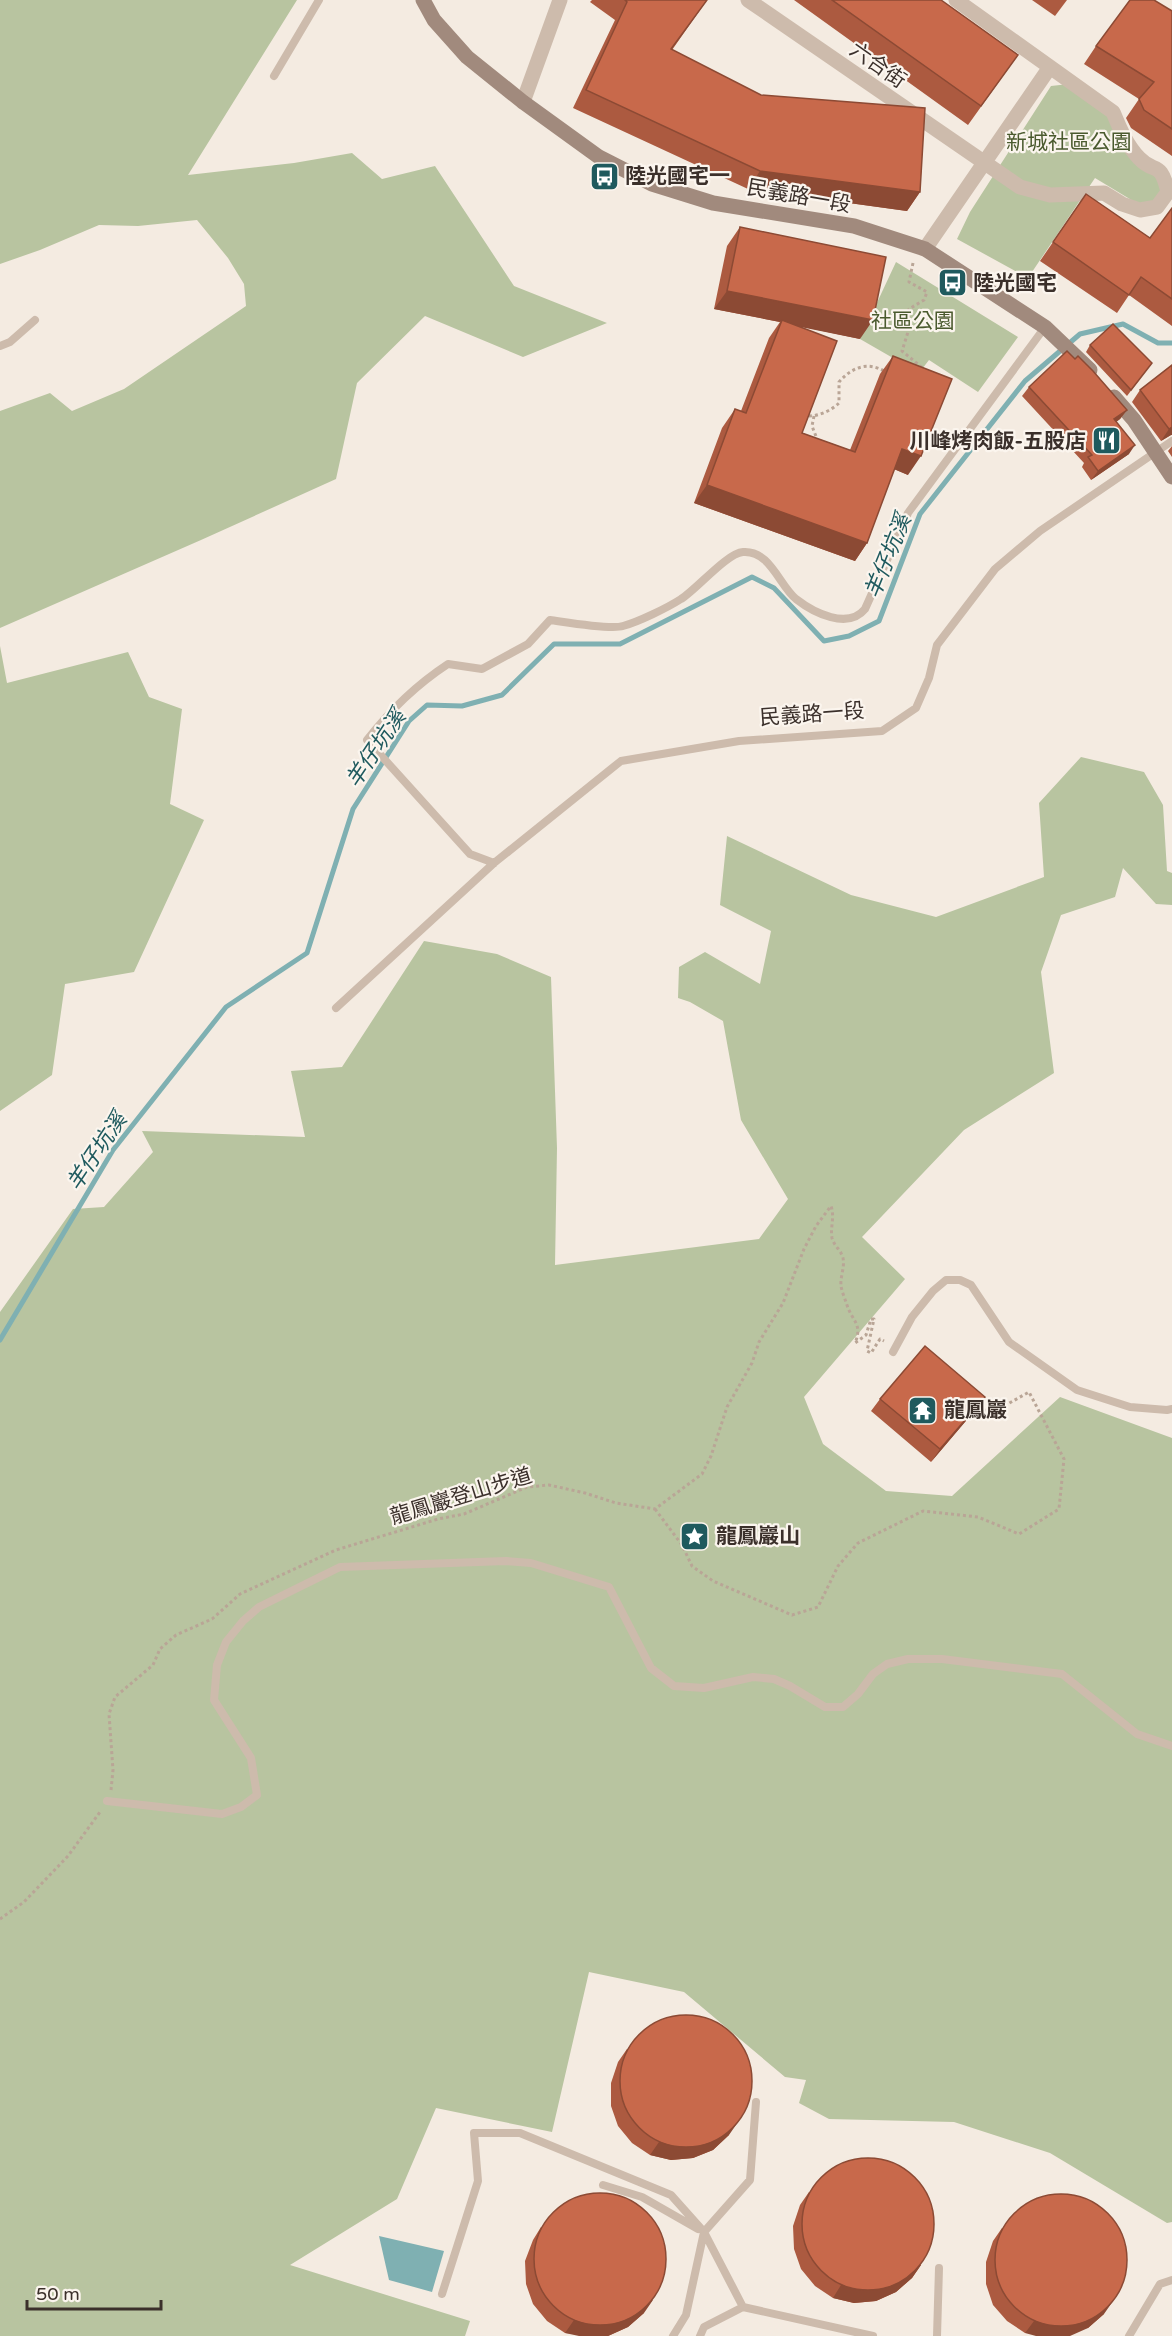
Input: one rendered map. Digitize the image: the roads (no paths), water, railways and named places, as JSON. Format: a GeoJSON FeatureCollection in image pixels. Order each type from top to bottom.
{"type":"FeatureCollection","features":[{"type":"Feature","properties":{"kind":"main road","name":"民義路一段"},"geometry":{"type":"LineString","coordinates":[[423,0],[434,20],[467,57],[523,102],[599,157],[652,184],[712,203],[854,226],[921,248],[1045,327],[1104,385],[1134,420],[1172,477]]}},
{"type":"Feature","properties":{"kind":"street"},"geometry":{"type":"LineString","coordinates":[[523,102],[560,0]]}},
{"type":"Feature","properties":{"kind":"street","name":"六合街"},"geometry":{"type":"LineString","coordinates":[[748,0],[983,164],[1020,187],[1050,195],[1104,193],[1122,204],[1140,210],[1157,207],[1168,192],[1164,174],[1156,167],[1141,160],[1123,136],[1113,112],[956,0]]}},
{"type":"Feature","properties":{"kind":"street"},"geometry":{"type":"LineString","coordinates":[[921,248],[1050,68]]}},
{"type":"Feature","properties":{"kind":"lane"},"geometry":{"type":"LineString","coordinates":[[274,76],[319,0]]}},
{"type":"Feature","properties":{"kind":"lane"},"geometry":{"type":"LineString","coordinates":[[0,346],[10,342],[35,320]]}},
{"type":"Feature","properties":{"kind":"lane"},"geometry":{"type":"LineString","coordinates":[[494,863],[470,854],[367,740],[388,712],[423,680],[448,664],[482,669],[528,644],[550,620],[621,627],[681,599],[731,558],[742,552],[759,556],[796,598],[819,611],[839,621],[860,616],[908,513],[1045,327]]}},
{"type":"Feature","properties":{"kind":"lane"},"geometry":{"type":"LineString","coordinates":[[1156,453],[1172,441]]}},
{"type":"Feature","properties":{"kind":"lane","name":"民義路一段"},"geometry":{"type":"LineString","coordinates":[[336,1008],[494,863],[621,761],[739,741],[882,731],[916,708],[929,678],[937,645],[995,569],[1040,531],[1156,453]]}},
{"type":"Feature","properties":{"kind":"lane"},"geometry":{"type":"LineString","coordinates":[[893,1352],[912,1317],[933,1291],[946,1280],[960,1280],[971,1285],[1009,1342],[1077,1390],[1130,1407],[1172,1409]]}},
{"type":"Feature","properties":{"kind":"lane"},"geometry":{"type":"LineString","coordinates":[[107,1801],[222,1814],[241,1808],[257,1795],[251,1758],[213,1700],[217,1665],[226,1642],[259,1606],[340,1567],[506,1561],[531,1563],[609,1587],[651,1668],[674,1686],[704,1688],[753,1677],[774,1679],[825,1707],[843,1707],[858,1694],[873,1674],[887,1664],[908,1659],[942,1659],[1062,1674],[1137,1734],[1172,1746]]}},
{"type":"Feature","properties":{"kind":"lane"},"geometry":{"type":"LineString","coordinates":[[673,2336],[686,2315],[704,2232],[750,2180],[756,2102]]}},
{"type":"Feature","properties":{"kind":"lane"},"geometry":{"type":"LineString","coordinates":[[442,2294],[478,2181],[474,2133],[520,2133],[671,2195],[704,2232],[743,2307]]}},
{"type":"Feature","properties":{"kind":"lane"},"geometry":{"type":"LineString","coordinates":[[603,2185],[642,2197],[704,2232]]}},
{"type":"Feature","properties":{"kind":"lane"},"geometry":{"type":"LineString","coordinates":[[937,2336],[939,2268]]}},
{"type":"Feature","properties":{"kind":"lane"},"geometry":{"type":"LineString","coordinates":[[1129,2336],[1160,2284],[1172,2280]]}},
{"type":"Feature","properties":{"kind":"lane"},"geometry":{"type":"LineString","coordinates":[[700,2336],[704,2327],[743,2307],[873,2336]]}},
{"type":"Feature","properties":{"kind":"water"},"geometry":{"type":"Polygon","coordinates":[[[379,2236],[444,2251],[432,2292],[389,2280],[379,2236]]]}},
{"type":"Feature","properties":{"kind":"waterway","name":"羊仔坑溪"},"geometry":{"type":"LineString","coordinates":[[0,1340],[113,1150],[226,1007],[307,953],[353,809],[409,721],[427,705],[462,706],[502,695],[554,644],[620,644],[752,577],[774,588],[824,641],[849,636],[879,621],[920,514],[1025,381],[1080,334],[1123,324],[1158,343],[1172,343]]}},
{"type":"Feature","properties":{"kind":"place","name":"陸光國宅一"},"geometry":{"type":"Point","coordinates":[604,176]}},
{"type":"Feature","properties":{"kind":"place","name":"陸光國宅"},"geometry":{"type":"Point","coordinates":[952,283]}},
{"type":"Feature","properties":{"kind":"place","name":"川峰烤肉飯-五股店"},"geometry":{"type":"Point","coordinates":[1107,441]}},
{"type":"Feature","properties":{"kind":"place","name":"龍鳳巖"},"geometry":{"type":"Point","coordinates":[923,1410]}},
{"type":"Feature","properties":{"kind":"place","name":"龍鳳巖山"},"geometry":{"type":"Point","coordinates":[695,1536]}},
{"type":"Feature","properties":{"kind":"park label","name":"新城社區公園"},"geometry":{"type":"Point","coordinates":[1069,142]}},
{"type":"Feature","properties":{"kind":"park label","name":"社區公園"},"geometry":{"type":"Point","coordinates":[913,321]}}]}
